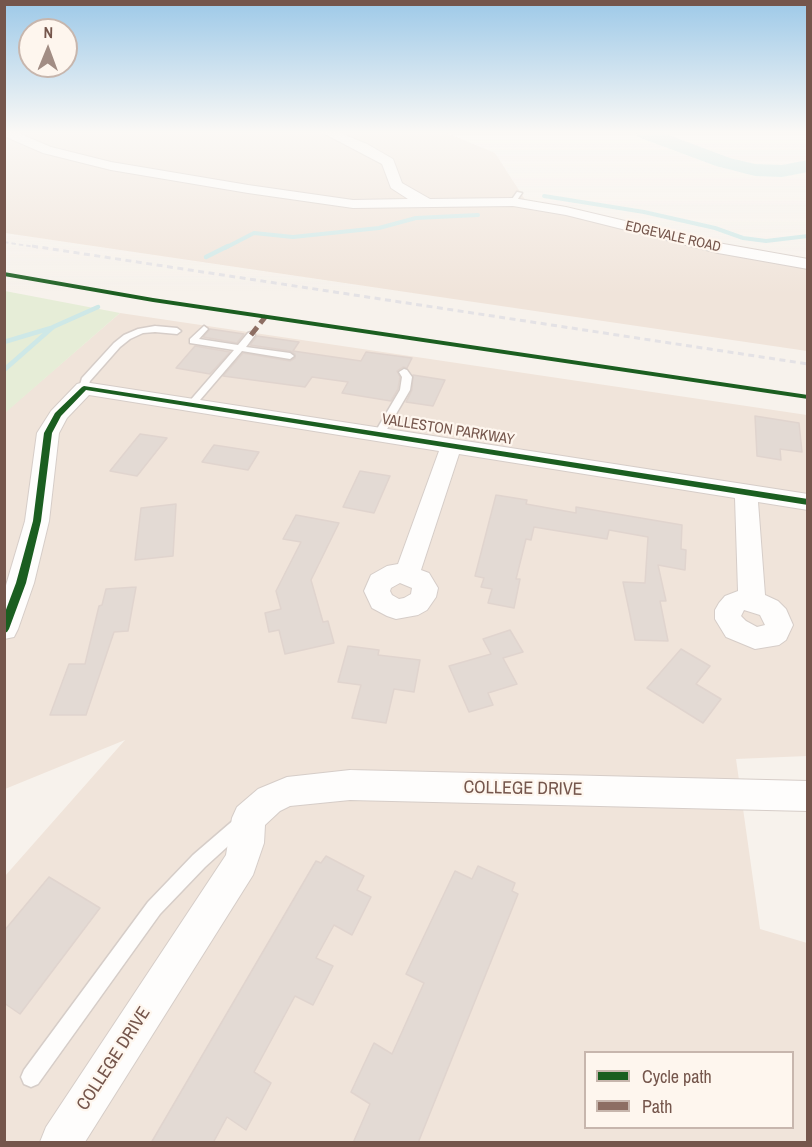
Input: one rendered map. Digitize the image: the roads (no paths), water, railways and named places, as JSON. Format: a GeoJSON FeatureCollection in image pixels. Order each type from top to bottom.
{"type":"FeatureCollection","features":[{"type":"Feature","properties":{"kind":"street","name":"EDGEVALE ROAD"},"geometry":{"type":"LineString","coordinates":[[233,187],[310,199],[373,204],[516,197],[718,248],[807,264]]}},
{"type":"Feature","properties":{"kind":"street"},"geometry":{"type":"LineString","coordinates":[[373,204],[395,187]]}},
{"type":"Feature","properties":{"kind":"street"},"geometry":{"type":"LineString","coordinates":[[398,187],[408,195],[426,202]]}},
{"type":"Feature","properties":{"kind":"street"},"geometry":{"type":"LineString","coordinates":[[4,629],[21,583],[37,522],[48,433],[58,415],[84,388]]}},
{"type":"Feature","properties":{"kind":"street","name":"VALLESTON PARKWAY"},"geometry":{"type":"LineString","coordinates":[[84,388],[807,502]]}},
{"type":"Feature","properties":{"kind":"street"},"geometry":{"type":"LineString","coordinates":[[407,574],[452,446]]}},
{"type":"Feature","properties":{"kind":"street"},"geometry":{"type":"LineString","coordinates":[[746,493],[752,600]]}},
{"type":"Feature","properties":{"kind":"street","name":"COLLEGE DRIVE"},"geometry":{"type":"LineString","coordinates":[[61,1143],[241,863],[247,843],[249,818],[269,800],[287,792],[325,786],[807,796]]}},
{"type":"Feature","properties":{"kind":"lane"},"geometry":{"type":"LineString","coordinates":[[84,388],[85,381],[127,337],[141,331],[155,329],[177,331]]}},
{"type":"Feature","properties":{"kind":"lane"},"geometry":{"type":"LineString","coordinates":[[204,329],[193,341],[290,356]]}},
{"type":"Feature","properties":{"kind":"lane"},"geometry":{"type":"LineString","coordinates":[[191,405],[251,335]]}},
{"type":"Feature","properties":{"kind":"lane"},"geometry":{"type":"LineString","coordinates":[[379,434],[405,390],[407,377],[404,372]]}},
{"type":"Feature","properties":{"kind":"lane","name":"COLLEGE DRIVE"},"geometry":{"type":"LineString","coordinates":[[31,1077],[154,908],[207,852],[249,818]]}},
{"type":"Feature","properties":{"kind":"waterway"},"geometry":{"type":"LineString","coordinates":[[544,196],[644,212],[715,228],[743,238],[766,241],[808,236]]}},
{"type":"Feature","properties":{"kind":"waterway"},"geometry":{"type":"LineString","coordinates":[[225,248],[254,233],[293,237],[379,228],[416,218],[478,215]]}},
{"type":"Feature","properties":{"kind":"waterway"},"geometry":{"type":"LineString","coordinates":[[206,257],[228,246]]}},
{"type":"Feature","properties":{"kind":"waterway"},"geometry":{"type":"LineString","coordinates":[[4,370],[53,327],[98,307]]}},
{"type":"Feature","properties":{"kind":"waterway"},"geometry":{"type":"LineString","coordinates":[[4,342],[51,328]]}},
{"type":"Feature","properties":{"kind":"railway"},"geometry":{"type":"LineString","coordinates":[[4,242],[41,248]]}},
{"type":"Feature","properties":{"kind":"railway"},"geometry":{"type":"LineString","coordinates":[[32,246],[808,364]]}}]}
